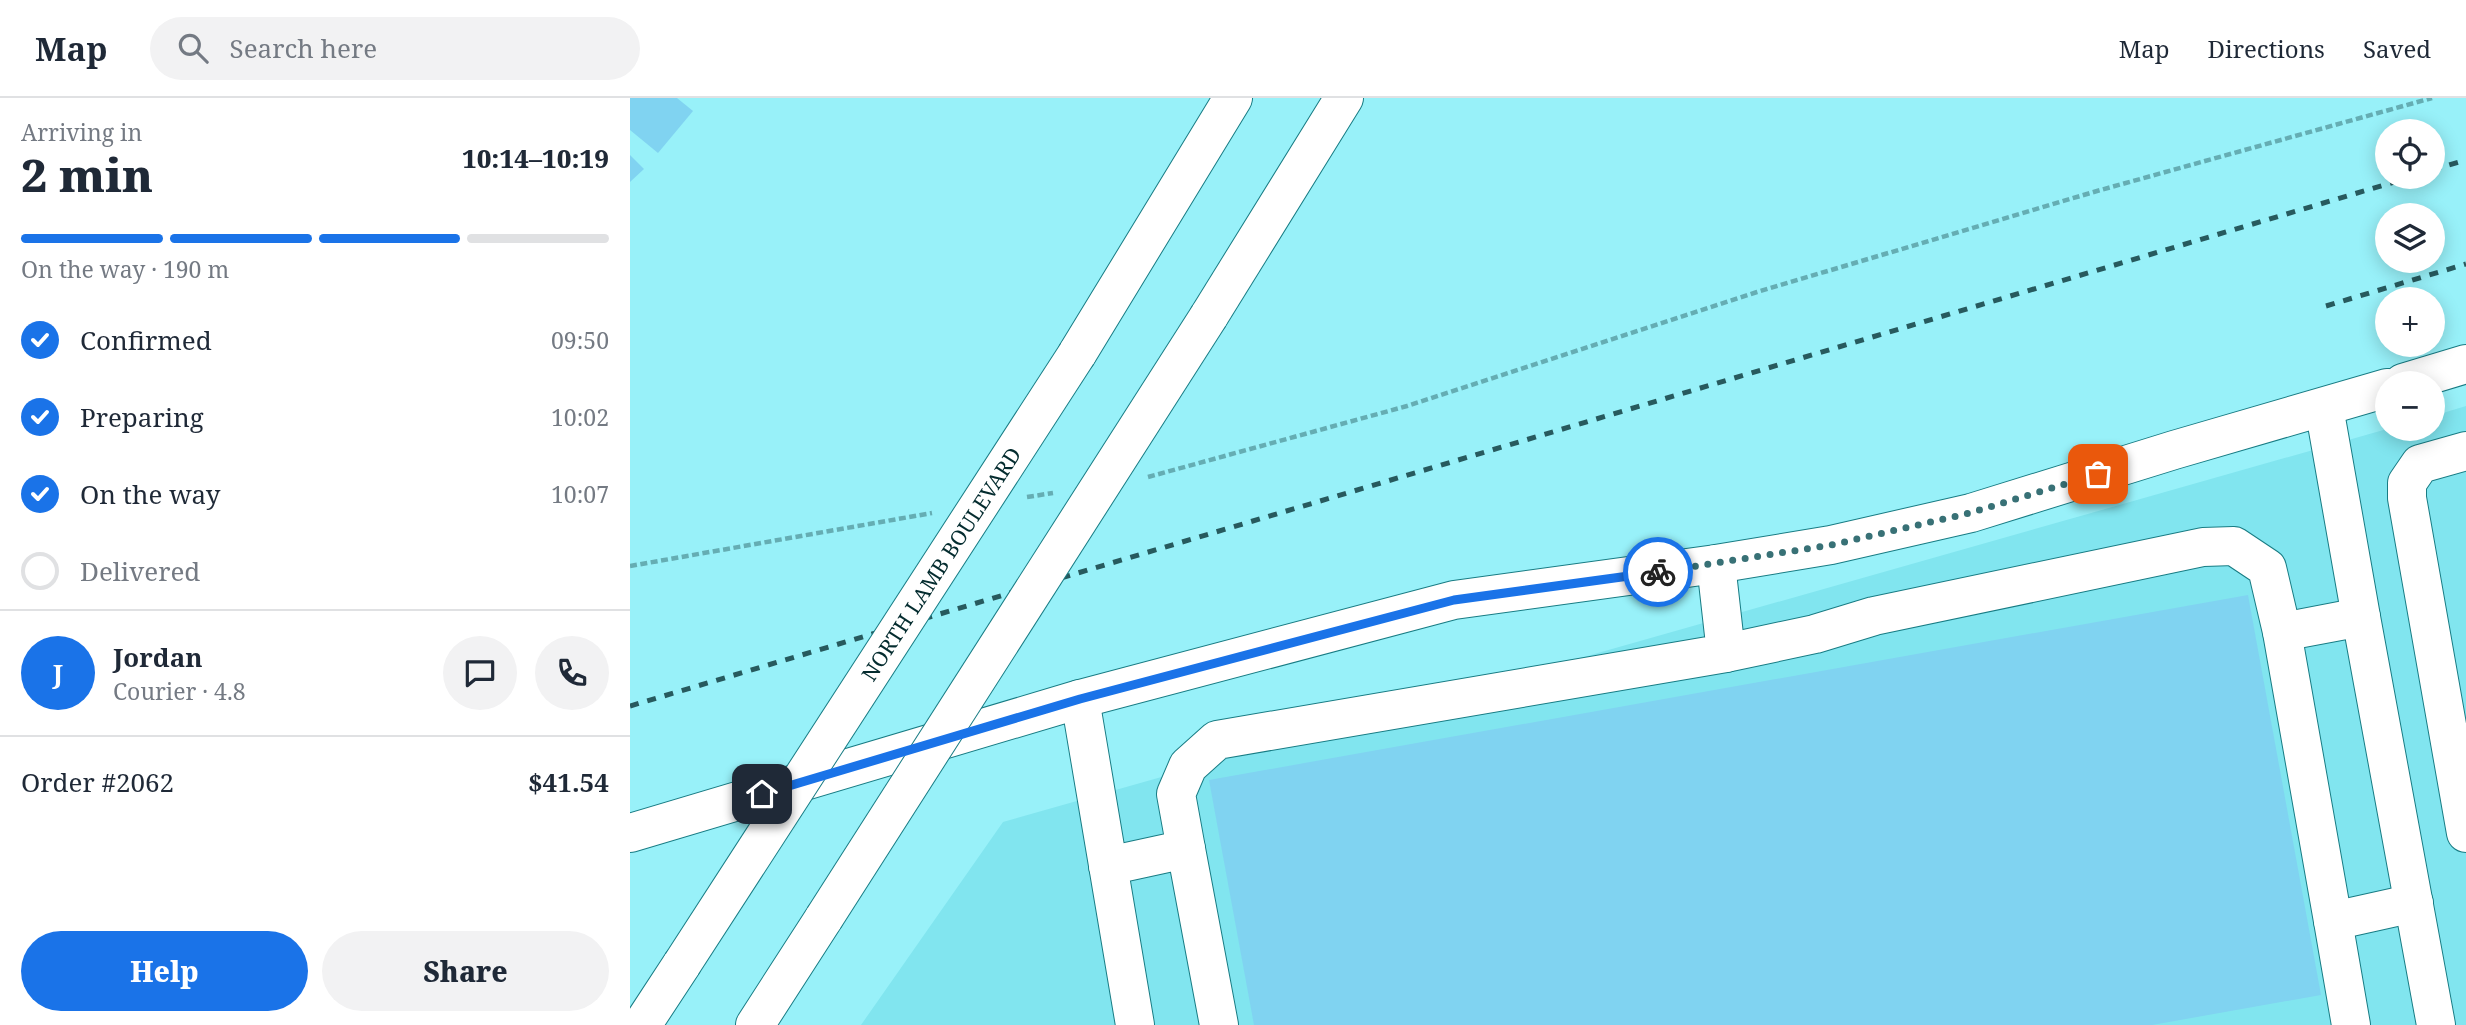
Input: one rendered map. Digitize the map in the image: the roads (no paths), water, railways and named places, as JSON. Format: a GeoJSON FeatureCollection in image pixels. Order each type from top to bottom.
{"type":"FeatureCollection","features":[{"type":"Feature","properties":{"kind":"main road","name":"NORTH LAMB BOULEVARD"},"geometry":{"type":"LineString","coordinates":[[642,1025],[1077,354],[1233,98]]}},
{"type":"Feature","properties":{"kind":"main road"},"geometry":{"type":"LineString","coordinates":[[755,1025],[1209,316],[1345,98]]}},
{"type":"Feature","properties":{"kind":"main road"},"geometry":{"type":"LineString","coordinates":[[2443,371],[2466,364]]}},
{"type":"Feature","properties":{"kind":"main road"},"geometry":{"type":"LineString","coordinates":[[630,833],[1080,699],[1454,600],[1716,564],[1831,545],[1970,513],[2375,392]]}},
{"type":"Feature","properties":{"kind":"main road"},"geometry":{"type":"LineString","coordinates":[[2324,407],[2436,1025]]}},
{"type":"Feature","properties":{"kind":"main road"},"geometry":{"type":"LineString","coordinates":[[2466,451],[2420,464],[2407,483],[2407,498],[2466,833]]}},
{"type":"Feature","properties":{"kind":"main road"},"geometry":{"type":"LineString","coordinates":[[1219,1025],[1176,794],[1188,766],[1217,740],[1726,653],[1815,634],[1888,613],[2203,547],[2234,546],[2267,568],[2281,632],[2351,1025]]}},
{"type":"Feature","properties":{"kind":"main road"},"geometry":{"type":"LineString","coordinates":[[1716,564],[1726,653]]}},
{"type":"Feature","properties":{"kind":"main road"},"geometry":{"type":"LineString","coordinates":[[2281,632],[2361,617]]}},
{"type":"Feature","properties":{"kind":"main road"},"geometry":{"type":"LineString","coordinates":[[1080,699],[1135,1025]]}},
{"type":"Feature","properties":{"kind":"main road"},"geometry":{"type":"LineString","coordinates":[[1108,866],[1186,849]]}},
{"type":"Feature","properties":{"kind":"main road"},"geometry":{"type":"LineString","coordinates":[[2333,921],[2414,903]]}},
{"type":"Feature","properties":{"kind":"railway"},"geometry":{"type":"LineString","coordinates":[[2445,166],[2466,160]]}},
{"type":"Feature","properties":{"kind":"railway"},"geometry":{"type":"LineString","coordinates":[[630,706],[2375,188]]}},
{"type":"Feature","properties":{"kind":"railway"},"geometry":{"type":"LineString","coordinates":[[2326,306],[2466,264]]}}]}
